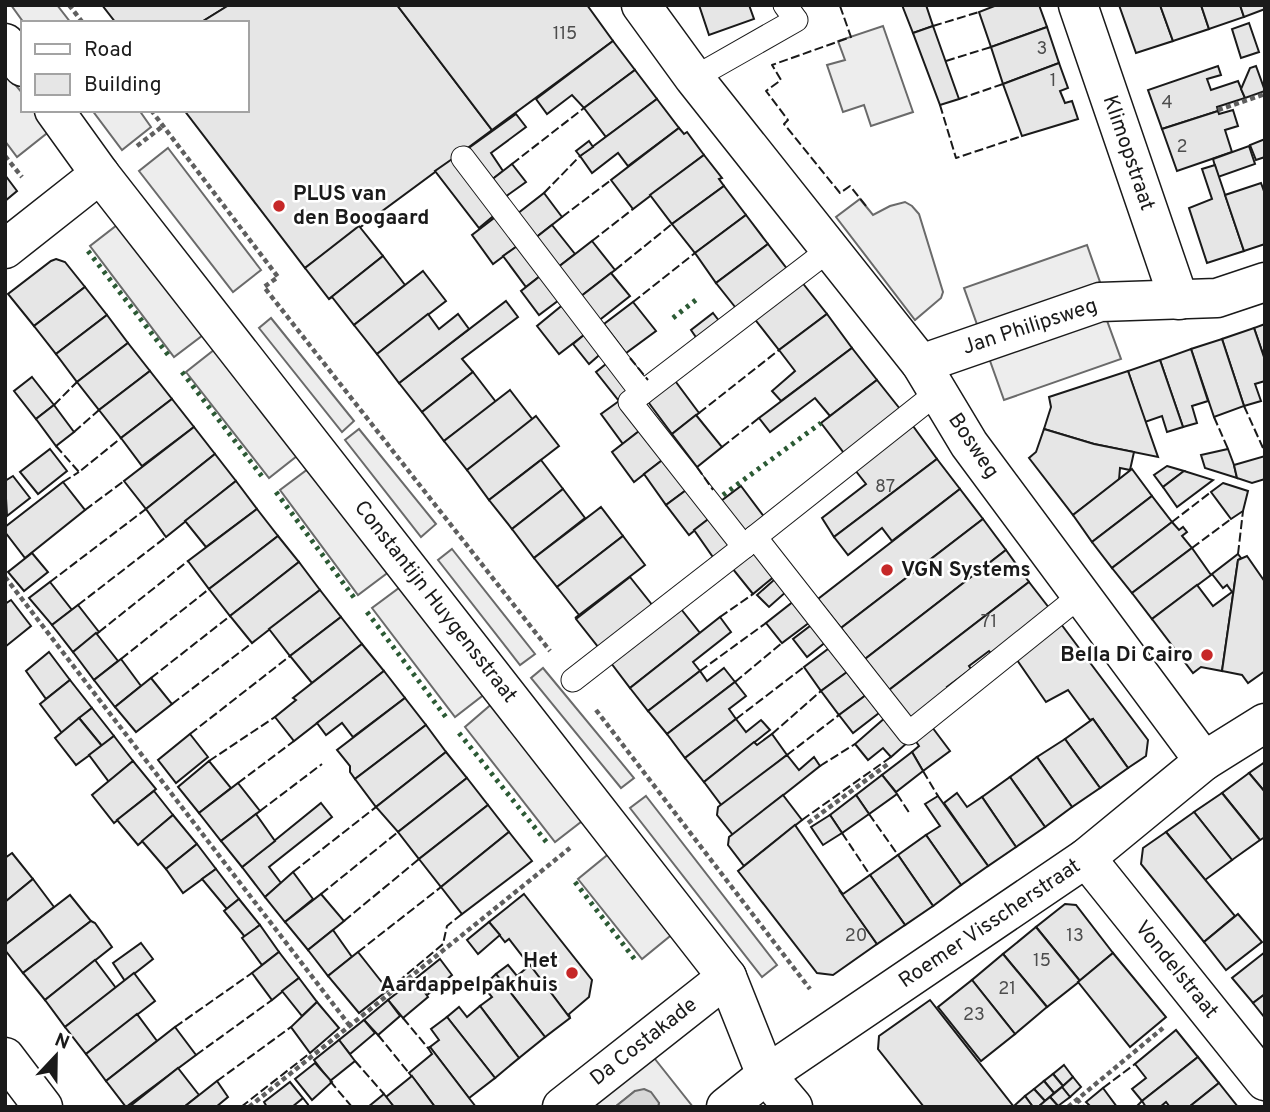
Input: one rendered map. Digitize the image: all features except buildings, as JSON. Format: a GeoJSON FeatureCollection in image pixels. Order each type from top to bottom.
{"type":"FeatureCollection","features":[{"type":"Feature","properties":{"kind":"street","name":"Bosweg"},"geometry":{"type":"LineString","coordinates":[[641,5],[694,78],[929,378],[969,444],[1204,761]]}},
{"type":"Feature","properties":{"kind":"street","name":"Klimopstraat"},"geometry":{"type":"LineString","coordinates":[[1078,5],[1179,300]]}},
{"type":"Feature","properties":{"kind":"street"},"geometry":{"type":"LineString","coordinates":[[5,43],[21,64]]}},
{"type":"Feature","properties":{"kind":"street","name":"Constantijn Huygensstraat"},"geometry":{"type":"LineString","coordinates":[[55,112],[100,174],[727,977],[766,1074],[793,1107]]}},
{"type":"Feature","properties":{"kind":"street"},"geometry":{"type":"LineString","coordinates":[[5,249],[100,174]]}},
{"type":"Feature","properties":{"kind":"street","name":"Jan Philipsweg"},"geometry":{"type":"LineString","coordinates":[[929,378],[1101,302],[1217,299],[1265,282]]}},
{"type":"Feature","properties":{"kind":"street"},"geometry":{"type":"LineString","coordinates":[[1204,761],[1265,723]]}},
{"type":"Feature","properties":{"kind":"street","name":"Roemer Visscherstraat"},"geometry":{"type":"LineString","coordinates":[[766,1074],[1087,858],[1204,761]]}},
{"type":"Feature","properties":{"kind":"street","name":"Vondelstraat"},"geometry":{"type":"LineString","coordinates":[[1087,858],[1265,1081]]}},
{"type":"Feature","properties":{"kind":"street","name":"Da Costakade"},"geometry":{"type":"LineString","coordinates":[[562,1107],[727,977]]}},
{"type":"Feature","properties":{"kind":"street"},"geometry":{"type":"LineString","coordinates":[[5,1057],[43,1107]]}},
{"type":"Feature","properties":{"kind":"street"},"geometry":{"type":"LineString","coordinates":[[726,1107],[766,1074]]}},
{"type":"Feature","properties":{"kind":"lane"},"geometry":{"type":"LineString","coordinates":[[694,78],[796,20],[785,5]]}},
{"type":"Feature","properties":{"kind":"lane"},"geometry":{"type":"LineString","coordinates":[[463,158],[642,393]]}},
{"type":"Feature","properties":{"kind":"lane"},"geometry":{"type":"LineString","coordinates":[[830,249],[630,402],[909,733],[1081,595]]}},
{"type":"Feature","properties":{"kind":"lane"},"geometry":{"type":"LineString","coordinates":[[573,680],[749,542],[929,378]]}},
{"type":"Feature","properties":{"kind":"path"},"geometry":{"type":"LineString","coordinates":[[69,5],[81,21]]}},
{"type":"Feature","properties":{"kind":"path"},"geometry":{"type":"LineString","coordinates":[[1218,110],[1265,94]]}},
{"type":"Feature","properties":{"kind":"path"},"geometry":{"type":"LineString","coordinates":[[153,112],[278,277],[264,287],[573,680],[813,992]]}},
{"type":"Feature","properties":{"kind":"path"},"geometry":{"type":"LineString","coordinates":[[5,577],[350,1026]]}},
{"type":"Feature","properties":{"kind":"path"},"geometry":{"type":"LineString","coordinates":[[808,823],[912,744],[909,733]]}},
{"type":"Feature","properties":{"kind":"path"},"geometry":{"type":"LineString","coordinates":[[249,1107],[605,820]]}},
{"type":"Feature","properties":{"kind":"path"},"geometry":{"type":"LineString","coordinates":[[1068,1107],[1199,999]]}},
{"type":"Feature","properties":{"kind":"path"},"geometry":{"type":"LineString","coordinates":[[1077,1099],[1083,1107]]}},
{"type":"Feature","properties":{"kind":"shaded area"},"geometry":{"type":"Polygon","coordinates":[[[11,5],[57,5],[69,21],[23,21],[11,5]]]}},
{"type":"Feature","properties":{"kind":"shaded area"},"geometry":{"type":"Polygon","coordinates":[[[883,26],[913,112],[871,126],[864,105],[843,112],[827,65],[845,60],[838,41],[883,26]]]}},
{"type":"Feature","properties":{"kind":"shaded area"},"geometry":{"type":"Polygon","coordinates":[[[5,72],[21,92],[21,112],[37,112],[51,130],[17,157],[5,141],[5,72]]]}},
{"type":"Feature","properties":{"kind":"shaded area"},"geometry":{"type":"Polygon","coordinates":[[[94,112],[140,112],[151,127],[122,150],[94,112]]]}},
{"type":"Feature","properties":{"kind":"shaded area"},"geometry":{"type":"Polygon","coordinates":[[[168,148],[261,270],[233,292],[139,171],[168,148]]]}},
{"type":"Feature","properties":{"kind":"shaded area"},"geometry":{"type":"Polygon","coordinates":[[[860,199],[873,215],[905,202],[919,214],[943,292],[941,298],[915,320],[836,217],[860,199]]]}},
{"type":"Feature","properties":{"kind":"shaded area"},"geometry":{"type":"Polygon","coordinates":[[[121,222],[207,332],[174,357],[90,246],[121,222]]]}},
{"type":"Feature","properties":{"kind":"shaded area"},"geometry":{"type":"Polygon","coordinates":[[[1087,245],[1100,282],[1094,285],[1121,359],[1004,400],[964,288],[1087,245]]]}},
{"type":"Feature","properties":{"kind":"shaded area"},"geometry":{"type":"Polygon","coordinates":[[[271,318],[354,421],[342,432],[259,328],[271,318]]]}},
{"type":"Feature","properties":{"kind":"shaded area"},"geometry":{"type":"Polygon","coordinates":[[[219,346],[302,452],[269,478],[186,372],[219,346]]]}},
{"type":"Feature","properties":{"kind":"shaded area"},"geometry":{"type":"Polygon","coordinates":[[[359,429],[436,524],[421,537],[345,440],[359,429]]]}},
{"type":"Feature","properties":{"kind":"shaded area"},"geometry":{"type":"Polygon","coordinates":[[[312,466],[390,571],[358,595],[280,490],[312,466]]]}},
{"type":"Feature","properties":{"kind":"shaded area"},"geometry":{"type":"Polygon","coordinates":[[[452,549],[535,654],[520,665],[438,560],[452,549]]]}},
{"type":"Feature","properties":{"kind":"shaded area"},"geometry":{"type":"Polygon","coordinates":[[[403,585],[486,693],[455,717],[372,608],[403,585]]]}},
{"type":"Feature","properties":{"kind":"shaded area"},"geometry":{"type":"Polygon","coordinates":[[[543,668],[634,778],[621,788],[531,678],[543,668]]]}},
{"type":"Feature","properties":{"kind":"shaded area"},"geometry":{"type":"Polygon","coordinates":[[[494,702],[586,818],[555,842],[465,727],[494,702]]]}},
{"type":"Feature","properties":{"kind":"shaded area"},"geometry":{"type":"Polygon","coordinates":[[[646,796],[777,965],[762,977],[630,808],[646,796]]]}},
{"type":"Feature","properties":{"kind":"shaded area"},"geometry":{"type":"Polygon","coordinates":[[[611,852],[675,932],[642,959],[578,879],[611,852]]]}},
{"type":"Feature","properties":{"kind":"shaded area"},"geometry":{"type":"Polygon","coordinates":[[[651,1054],[693,1107],[658,1107],[659,1103],[635,1091],[615,1107],[586,1107],[651,1054]]]}},
{"type":"Feature","properties":{"kind":"shaded area"},"geometry":{"type":"Polygon","coordinates":[[[644,1089],[651,1092],[659,1103],[658,1107],[615,1107],[635,1091],[644,1089]]]}},
{"type":"Feature","properties":{"kind":"hedge"},"geometry":{"type":"LineString","coordinates":[[88,251],[169,356]]}},
{"type":"Feature","properties":{"kind":"hedge"},"geometry":{"type":"LineString","coordinates":[[673,318],[697,299]]}},
{"type":"Feature","properties":{"kind":"hedge"},"geometry":{"type":"LineString","coordinates":[[182,372],[264,479]]}},
{"type":"Feature","properties":{"kind":"hedge"},"geometry":{"type":"LineString","coordinates":[[723,495],[821,423]]}},
{"type":"Feature","properties":{"kind":"hedge"},"geometry":{"type":"LineString","coordinates":[[276,492],[355,599]]}},
{"type":"Feature","properties":{"kind":"hedge"},"geometry":{"type":"LineString","coordinates":[[367,612],[448,720]]}},
{"type":"Feature","properties":{"kind":"hedge"},"geometry":{"type":"LineString","coordinates":[[459,733],[548,844]]}},
{"type":"Feature","properties":{"kind":"hedge"},"geometry":{"type":"LineString","coordinates":[[575,882],[636,961]]}},
{"type":"Feature","properties":{"kind":"fence"},"geometry":{"type":"LineString","coordinates":[[840,6],[851,37],[772,65],[781,80],[766,91],[788,120],[784,124],[840,193],[850,186],[866,206]]}},
{"type":"Feature","properties":{"kind":"fence"},"geometry":{"type":"LineString","coordinates":[[933,26],[979,12]]}},
{"type":"Feature","properties":{"kind":"fence"},"geometry":{"type":"LineString","coordinates":[[946,61],[991,47]]}},
{"type":"Feature","properties":{"kind":"fence"},"geometry":{"type":"LineString","coordinates":[[959,99],[1003,84]]}},
{"type":"Feature","properties":{"kind":"fence"},"geometry":{"type":"LineString","coordinates":[[940,105],[956,158],[1022,136]]}},
{"type":"Feature","properties":{"kind":"fence"},"geometry":{"type":"LineString","coordinates":[[512,164],[584,108]]}},
{"type":"Feature","properties":{"kind":"fence"},"geometry":{"type":"LineString","coordinates":[[544,193],[580,156]]}},
{"type":"Feature","properties":{"kind":"fence"},"geometry":{"type":"LineString","coordinates":[[562,217],[611,180]]}},
{"type":"Feature","properties":{"kind":"fence"},"geometry":{"type":"LineString","coordinates":[[592,241],[633,209]]}},
{"type":"Feature","properties":{"kind":"fence"},"geometry":{"type":"LineString","coordinates":[[615,270],[672,224]]}},
{"type":"Feature","properties":{"kind":"fence"},"geometry":{"type":"LineString","coordinates":[[633,302],[695,253]]}},
{"type":"Feature","properties":{"kind":"fence"},"geometry":{"type":"LineString","coordinates":[[699,413],[779,350]]}},
{"type":"Feature","properties":{"kind":"fence"},"geometry":{"type":"LineString","coordinates":[[630,358],[648,380]]}},
{"type":"Feature","properties":{"kind":"fence"},"geometry":{"type":"LineString","coordinates":[[54,405],[77,382]]}},
{"type":"Feature","properties":{"kind":"fence"},"geometry":{"type":"LineString","coordinates":[[1244,406],[1263,448]]}},
{"type":"Feature","properties":{"kind":"fence"},"geometry":{"type":"LineString","coordinates":[[74,432],[99,410]]}},
{"type":"Feature","properties":{"kind":"fence"},"geometry":{"type":"LineString","coordinates":[[1214,417],[1228,449]]}},
{"type":"Feature","properties":{"kind":"fence"},"geometry":{"type":"LineString","coordinates":[[722,447],[759,418]]}},
{"type":"Feature","properties":{"kind":"fence"},"geometry":{"type":"LineString","coordinates":[[56,446],[79,472],[121,438]]}},
{"type":"Feature","properties":{"kind":"fence"},"geometry":{"type":"LineString","coordinates":[[697,467],[713,490]]}},
{"type":"Feature","properties":{"kind":"fence"},"geometry":{"type":"LineString","coordinates":[[63,482],[79,472]]}},
{"type":"Feature","properties":{"kind":"fence"},"geometry":{"type":"LineString","coordinates":[[85,510],[124,481]]}},
{"type":"Feature","properties":{"kind":"fence"},"geometry":{"type":"LineString","coordinates":[[1172,522],[1211,492]]}},
{"type":"Feature","properties":{"kind":"fence"},"geometry":{"type":"LineString","coordinates":[[50,582],[146,509]]}},
{"type":"Feature","properties":{"kind":"fence"},"geometry":{"type":"LineString","coordinates":[[1238,554],[1243,511]]}},
{"type":"Feature","properties":{"kind":"fence"},"geometry":{"type":"LineString","coordinates":[[1192,548],[1231,519]]}},
{"type":"Feature","properties":{"kind":"fence"},"geometry":{"type":"LineString","coordinates":[[78,605],[166,537]]}},
{"type":"Feature","properties":{"kind":"fence"},"geometry":{"type":"LineString","coordinates":[[99,632],[188,561]]}},
{"type":"Feature","properties":{"kind":"fence"},"geometry":{"type":"LineString","coordinates":[[121,659],[209,589]]}},
{"type":"Feature","properties":{"kind":"fence"},"geometry":{"type":"LineString","coordinates":[[720,617],[753,594]]}},
{"type":"Feature","properties":{"kind":"fence"},"geometry":{"type":"LineString","coordinates":[[151,678],[230,616]]}},
{"type":"Feature","properties":{"kind":"fence"},"geometry":{"type":"LineString","coordinates":[[700,671],[766,623]]}},
{"type":"Feature","properties":{"kind":"fence"},"geometry":{"type":"LineString","coordinates":[[172,704],[252,643]]}},
{"type":"Feature","properties":{"kind":"fence"},"geometry":{"type":"LineString","coordinates":[[735,682],[782,643]]}},
{"type":"Feature","properties":{"kind":"fence"},"geometry":{"type":"LineString","coordinates":[[190,734],[290,656]]}},
{"type":"Feature","properties":{"kind":"fence"},"geometry":{"type":"LineString","coordinates":[[736,719],[804,667]]}},
{"type":"Feature","properties":{"kind":"fence"},"geometry":{"type":"LineString","coordinates":[[772,734],[821,691]]}},
{"type":"Feature","properties":{"kind":"fence"},"geometry":{"type":"LineString","coordinates":[[787,755],[839,715]]}},
{"type":"Feature","properties":{"kind":"fence"},"geometry":{"type":"LineString","coordinates":[[209,761],[275,717]]}},
{"type":"Feature","properties":{"kind":"fence"},"geometry":{"type":"LineString","coordinates":[[238,783],[294,741]]}},
{"type":"Feature","properties":{"kind":"fence"},"geometry":{"type":"LineString","coordinates":[[820,766],[855,744]]}},
{"type":"Feature","properties":{"kind":"fence"},"geometry":{"type":"LineString","coordinates":[[802,820],[891,757]]}},
{"type":"Feature","properties":{"kind":"fence"},"geometry":{"type":"LineString","coordinates":[[260,811],[322,764]]}},
{"type":"Feature","properties":{"kind":"fence"},"geometry":{"type":"LineString","coordinates":[[923,771],[938,796]]}},
{"type":"Feature","properties":{"kind":"fence"},"geometry":{"type":"LineString","coordinates":[[897,794],[910,814]]}},
{"type":"Feature","properties":{"kind":"fence"},"geometry":{"type":"LineString","coordinates":[[293,872],[376,807]]}},
{"type":"Feature","properties":{"kind":"fence"},"geometry":{"type":"LineString","coordinates":[[869,814],[898,855]]}},
{"type":"Feature","properties":{"kind":"fence"},"geometry":{"type":"LineString","coordinates":[[321,894],[398,832]]}},
{"type":"Feature","properties":{"kind":"fence"},"geometry":{"type":"LineString","coordinates":[[842,833],[870,875]]}},
{"type":"Feature","properties":{"kind":"fence"},"geometry":{"type":"LineString","coordinates":[[344,921],[419,859]]}},
{"type":"Feature","properties":{"kind":"fence"},"geometry":{"type":"LineString","coordinates":[[358,952],[441,887]]}},
{"type":"Feature","properties":{"kind":"fence"},"geometry":{"type":"LineString","coordinates":[[388,990],[443,944],[447,926],[462,914]]}},
{"type":"Feature","properties":{"kind":"fence"},"geometry":{"type":"LineString","coordinates":[[175,1027],[252,973]]}},
{"type":"Feature","properties":{"kind":"fence"},"geometry":{"type":"LineString","coordinates":[[196,1055],[272,1000]]}},
{"type":"Feature","properties":{"kind":"fence"},"geometry":{"type":"LineString","coordinates":[[403,1018],[428,1048]]}},
{"type":"Feature","properties":{"kind":"fence"},"geometry":{"type":"LineString","coordinates":[[217,1081],[291,1027]]}},
{"type":"Feature","properties":{"kind":"fence"},"geometry":{"type":"LineString","coordinates":[[378,1035],[409,1073]]}},
{"type":"Feature","properties":{"kind":"fence"},"geometry":{"type":"LineString","coordinates":[[241,1107],[310,1053]]}},
{"type":"Feature","properties":{"kind":"fence"},"geometry":{"type":"LineString","coordinates":[[355,1061],[384,1094]]}},
{"type":"Feature","properties":{"kind":"fence"},"geometry":{"type":"LineString","coordinates":[[1103,1088],[1135,1064]]}},
{"type":"Feature","properties":{"kind":"fence"},"geometry":{"type":"LineString","coordinates":[[330,1081],[352,1107]]}},
{"type":"Feature","properties":{"kind":"fence"},"geometry":{"type":"LineString","coordinates":[[303,1098],[310,1107]]}},
{"type":"Feature","properties":{"kind":"fence"},"geometry":{"type":"LineString","coordinates":[[1136,1107],[1142,1101]]}},
{"type":"Feature","properties":{"kind":"place","name":"PLUS van den Boogaard"},"geometry":{"type":"Point","coordinates":[279,206]}},
{"type":"Feature","properties":{"kind":"place","name":"VGN Systems"},"geometry":{"type":"Point","coordinates":[887,570]}},
{"type":"Feature","properties":{"kind":"place","name":"Bella Di Cairo"},"geometry":{"type":"Point","coordinates":[1207,655]}},
{"type":"Feature","properties":{"kind":"place","name":"Het Aardappelpakhuis"},"geometry":{"type":"Point","coordinates":[572,973]}}]}
